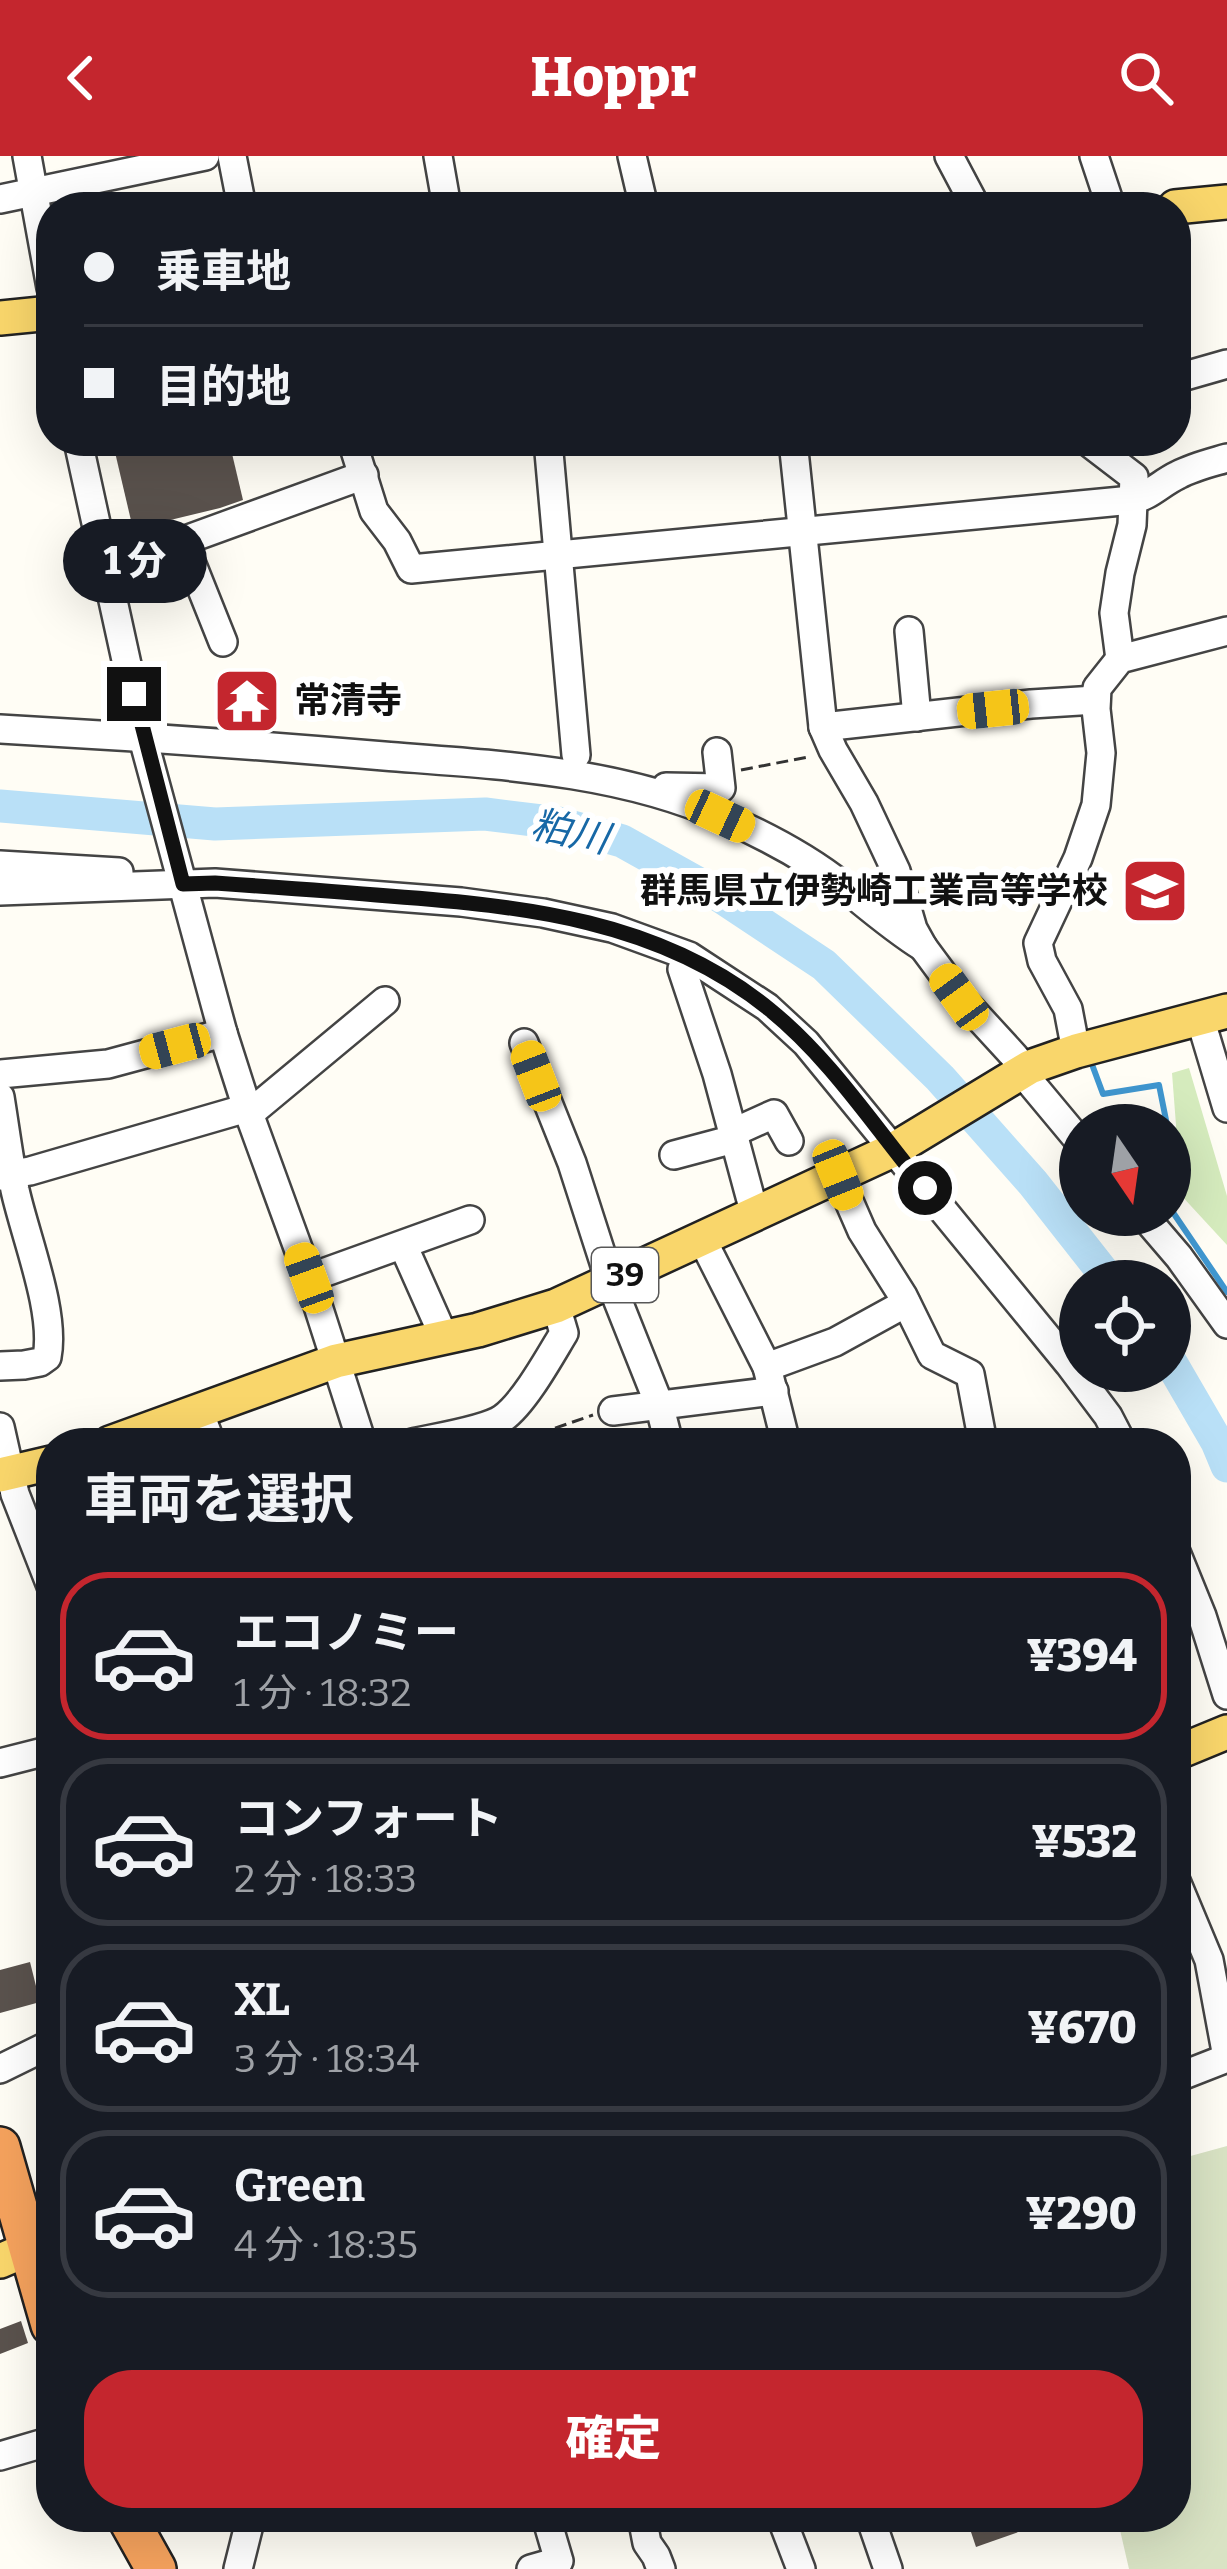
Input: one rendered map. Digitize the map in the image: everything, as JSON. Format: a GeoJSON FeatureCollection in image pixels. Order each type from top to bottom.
{"type":"FeatureCollection","features":[{"type":"Feature","properties":{"kind":"highway"},"geometry":{"type":"LineString","coordinates":[[0,2147],[27,2250]]}},
{"type":"Feature","properties":{"kind":"highway"},"geometry":{"type":"LineString","coordinates":[[135,2532],[156,2569]]}},
{"type":"Feature","properties":{"kind":"main road"},"geometry":{"type":"LineString","coordinates":[[1191,205],[1227,202]]}},
{"type":"Feature","properties":{"kind":"main road"},"geometry":{"type":"LineString","coordinates":[[0,318],[36,315]]}},
{"type":"Feature","properties":{"kind":"main road","name":"39"},"geometry":{"type":"LineString","coordinates":[[205,1427],[336,1361],[502,1324],[556,1306],[896,1148],[1020,1072],[1076,1051],[1213,1015]]}},
{"type":"Feature","properties":{"kind":"main road"},"geometry":{"type":"LineString","coordinates":[[4,1474],[36,1467]]}},
{"type":"Feature","properties":{"kind":"main road"},"geometry":{"type":"LineString","coordinates":[[1191,1747],[1227,1732]]}},
{"type":"Feature","properties":{"kind":"street"},"geometry":{"type":"LineString","coordinates":[[27,156],[36,203]]}},
{"type":"Feature","properties":{"kind":"street"},"geometry":{"type":"LineString","coordinates":[[0,199],[205,156]]}},
{"type":"Feature","properties":{"kind":"street"},"geometry":{"type":"LineString","coordinates":[[232,156],[239,192]]}},
{"type":"Feature","properties":{"kind":"street"},"geometry":{"type":"LineString","coordinates":[[438,156],[444,192]]}},
{"type":"Feature","properties":{"kind":"street"},"geometry":{"type":"LineString","coordinates":[[632,156],[640,192]]}},
{"type":"Feature","properties":{"kind":"street"},"geometry":{"type":"LineString","coordinates":[[949,156],[968,192]]}},
{"type":"Feature","properties":{"kind":"street"},"geometry":{"type":"LineString","coordinates":[[1094,156],[1106,192]]}},
{"type":"Feature","properties":{"kind":"street"},"geometry":{"type":"LineString","coordinates":[[1191,374],[1227,364]]}},
{"type":"Feature","properties":{"kind":"street"},"geometry":{"type":"LineString","coordinates":[[81,456],[144,739],[223,1033],[357,1428]]}},
{"type":"Feature","properties":{"kind":"street"},"geometry":{"type":"LineString","coordinates":[[357,456],[374,511],[410,569],[1132,500],[1146,497],[1176,476],[1227,458]]}},
{"type":"Feature","properties":{"kind":"street"},"geometry":{"type":"LineString","coordinates":[[549,456],[576,755]]}},
{"type":"Feature","properties":{"kind":"street"},"geometry":{"type":"LineString","coordinates":[[794,456],[828,739],[896,871],[923,947],[959,997],[1016,1057],[1020,1072],[1059,1118]]}},
{"type":"Feature","properties":{"kind":"street"},"geometry":{"type":"LineString","coordinates":[[1107,456],[1134,477],[1132,525],[1114,613],[1120,659]]}},
{"type":"Feature","properties":{"kind":"street"},"geometry":{"type":"LineString","coordinates":[[106,569],[364,475]]}},
{"type":"Feature","properties":{"kind":"street"},"geometry":{"type":"LineString","coordinates":[[183,542],[223,641]]}},
{"type":"Feature","properties":{"kind":"street"},"geometry":{"type":"LineString","coordinates":[[909,631],[917,717]]}},
{"type":"Feature","properties":{"kind":"street"},"geometry":{"type":"LineString","coordinates":[[1076,1051],[1068,1009],[1042,961],[1038,943],[1078,859],[1096,805],[1102,753],[1097,688],[1120,659],[1227,631]]}},
{"type":"Feature","properties":{"kind":"street"},"geometry":{"type":"LineString","coordinates":[[828,739],[917,717],[1096,700]]}},
{"type":"Feature","properties":{"kind":"street"},"geometry":{"type":"LineString","coordinates":[[0,729],[573,774],[664,796],[720,816],[800,856],[923,947]]}},
{"type":"Feature","properties":{"kind":"street"},"geometry":{"type":"LineString","coordinates":[[664,796],[666,787],[721,788],[718,762]]}},
{"type":"Feature","properties":{"kind":"street"},"geometry":{"type":"LineString","coordinates":[[0,865],[417,898],[544,913],[612,928],[688,956],[767,1007],[806,1042],[1069,1364],[1114,1428]]}},
{"type":"Feature","properties":{"kind":"street"},"geometry":{"type":"LineString","coordinates":[[896,871],[967,980]]}},
{"type":"Feature","properties":{"kind":"street"},"geometry":{"type":"LineString","coordinates":[[0,891],[180,881]]}},
{"type":"Feature","properties":{"kind":"street"},"geometry":{"type":"LineString","coordinates":[[682,969],[718,1074],[755,1215]]}},
{"type":"Feature","properties":{"kind":"street"},"geometry":{"type":"LineString","coordinates":[[6,1175],[248,1111],[385,1001]]}},
{"type":"Feature","properties":{"kind":"street"},"geometry":{"type":"LineString","coordinates":[[1213,1015],[1227,1108]]}},
{"type":"Feature","properties":{"kind":"street"},"geometry":{"type":"LineString","coordinates":[[0,1074],[108,1064],[223,1033]]}},
{"type":"Feature","properties":{"kind":"street"},"geometry":{"type":"LineString","coordinates":[[524,1043],[572,1163],[665,1428]]}},
{"type":"Feature","properties":{"kind":"street"},"geometry":{"type":"LineString","coordinates":[[0,1097],[6,1175],[42,1297],[49,1348],[40,1362],[0,1366]]}},
{"type":"Feature","properties":{"kind":"street"},"geometry":{"type":"LineString","coordinates":[[674,1155],[733,1136],[774,1114],[789,1141]]}},
{"type":"Feature","properties":{"kind":"street"},"geometry":{"type":"LineString","coordinates":[[838,1175],[862,1231],[932,1355],[970,1374],[980,1428]]}},
{"type":"Feature","properties":{"kind":"street"},"geometry":{"type":"LineString","coordinates":[[309,1278],[470,1220]]}},
{"type":"Feature","properties":{"kind":"street"},"geometry":{"type":"LineString","coordinates":[[1161,1236],[1227,1324]]}},
{"type":"Feature","properties":{"kind":"street"},"geometry":{"type":"LineString","coordinates":[[702,1239],[770,1379],[782,1428]]}},
{"type":"Feature","properties":{"kind":"street"},"geometry":{"type":"LineString","coordinates":[[404,1245],[445,1337]]}},
{"type":"Feature","properties":{"kind":"street"},"geometry":{"type":"LineString","coordinates":[[613,1412],[770,1379],[906,1303]]}},
{"type":"Feature","properties":{"kind":"street"},"geometry":{"type":"LineString","coordinates":[[512,1428],[564,1333],[556,1306]]}},
{"type":"Feature","properties":{"kind":"street"},"geometry":{"type":"LineString","coordinates":[[0,1427],[4,1474],[36,1550]]}},
{"type":"Feature","properties":{"kind":"street"},"geometry":{"type":"LineString","coordinates":[[1191,1590],[1227,1695]]}},
{"type":"Feature","properties":{"kind":"street"},"geometry":{"type":"LineString","coordinates":[[0,1763],[36,1754]]}},
{"type":"Feature","properties":{"kind":"street"},"geometry":{"type":"LineString","coordinates":[[1191,1917],[1209,1960],[1227,2057],[1191,2072]]}},
{"type":"Feature","properties":{"kind":"street"},"geometry":{"type":"LineString","coordinates":[[0,2069],[36,2051]]}},
{"type":"Feature","properties":{"kind":"street"},"geometry":{"type":"LineString","coordinates":[[0,2456],[36,2445]]}},
{"type":"Feature","properties":{"kind":"street"},"geometry":{"type":"LineString","coordinates":[[238,2569],[247,2532]]}},
{"type":"Feature","properties":{"kind":"street"},"geometry":{"type":"LineString","coordinates":[[531,2569],[560,2565],[551,2532]]}},
{"type":"Feature","properties":{"kind":"street"},"geometry":{"type":"LineString","coordinates":[[644,2532],[661,2569]]}},
{"type":"Feature","properties":{"kind":"street"},"geometry":{"type":"LineString","coordinates":[[787,2532],[801,2569]]}},
{"type":"Feature","properties":{"kind":"street"},"geometry":{"type":"LineString","coordinates":[[875,2532],[888,2569]]}},
{"type":"Feature","properties":{"kind":"path"},"geometry":{"type":"LineString","coordinates":[[718,762],[828,739]]}},
{"type":"Feature","properties":{"kind":"path"},"geometry":{"type":"LineString","coordinates":[[518,1428],[613,1412]]}},
{"type":"Feature","properties":{"kind":"green space"},"geometry":{"type":"Polygon","coordinates":[[[1189,1068],[1227,1196],[1227,1245],[1191,1206],[1191,1104],[1174,1104],[1172,1073],[1189,1068]]]}},
{"type":"Feature","properties":{"kind":"green space"},"geometry":{"type":"Polygon","coordinates":[[[1227,2146],[1227,2569],[1129,2569],[1120,2532],[1191,2532],[1191,2156],[1227,2146]]]}},
{"type":"Feature","properties":{"kind":"building"},"geometry":{"type":"Polygon","coordinates":[[[116,456],[233,456],[243,500],[133,529],[116,456]]]}},
{"type":"Feature","properties":{"kind":"building","name":"常清寺"},"geometry":{"type":"Polygon","coordinates":[[[255,685],[263,709],[239,716],[232,693],[255,685]]]}},
{"type":"Feature","properties":{"kind":"building"},"geometry":{"type":"Polygon","coordinates":[[[30,1962],[36,2003],[0,2013],[0,1970],[30,1962]]]}},
{"type":"Feature","properties":{"kind":"building"},"geometry":{"type":"Polygon","coordinates":[[[21,2321],[28,2343],[0,2354],[0,2329],[21,2321]]]}},
{"type":"Feature","properties":{"kind":"building"},"geometry":{"type":"Polygon","coordinates":[[[971,2532],[1018,2532],[976,2547],[971,2532]]]}},
{"type":"Feature","properties":{"kind":"waterway","name":"粕川"},"geometry":{"type":"LineString","coordinates":[[0,806],[215,824],[485,814],[558,823],[622,841],[717,894],[824,965],[940,1078],[1094,1260]]}},
{"type":"Feature","properties":{"kind":"waterway"},"geometry":{"type":"LineString","coordinates":[[1090,1059],[1103,1094],[1159,1085],[1163,1104]]}},
{"type":"Feature","properties":{"kind":"waterway"},"geometry":{"type":"LineString","coordinates":[[1189,1236],[1227,1292]]}},
{"type":"Feature","properties":{"kind":"waterway","name":"粕川"},"geometry":{"type":"LineString","coordinates":[[1188,1392],[1227,1466]]}},
{"type":"Feature","properties":{"kind":"place","name":"常清寺"},"geometry":{"type":"Point","coordinates":[247,701]}},
{"type":"Feature","properties":{"kind":"place","name":"群馬県立伊勢崎工業高等学校"},"geometry":{"type":"Point","coordinates":[1155,891]}},
{"type":"Feature","properties":{"kind":"route"},"geometry":{"type":"LineString","coordinates":[[134,694],[183,884],[498,906],[569,918],[651,940],[725,979],[767,1007],[806,1042],[925,1188]]}}]}
